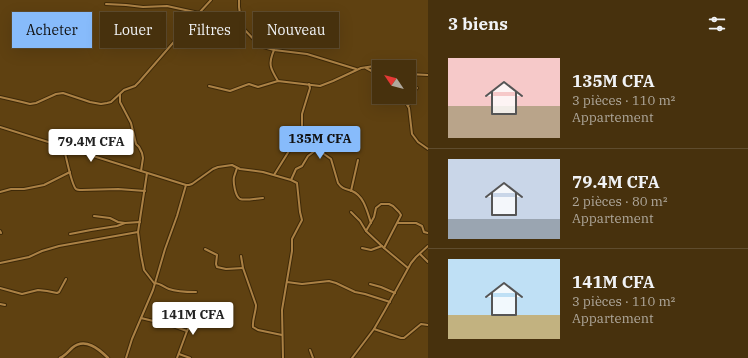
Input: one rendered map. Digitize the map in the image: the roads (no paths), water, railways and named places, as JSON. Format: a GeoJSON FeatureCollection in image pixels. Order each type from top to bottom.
{"type":"FeatureCollection","features":[{"type":"Feature","properties":{"kind":"street"},"geometry":{"type":"LineString","coordinates":[[200,12],[211,0]]}},
{"type":"Feature","properties":{"kind":"street"},"geometry":{"type":"LineString","coordinates":[[239,0],[242,27],[260,46],[274,50],[307,54],[356,69]]}},
{"type":"Feature","properties":{"kind":"street"},"geometry":{"type":"LineString","coordinates":[[106,4],[143,7],[167,6],[194,12]]}},
{"type":"Feature","properties":{"kind":"street"},"geometry":{"type":"LineString","coordinates":[[0,97],[30,104],[36,103],[56,94],[63,93],[100,104],[111,102],[124,90],[135,86],[174,42]]}},
{"type":"Feature","properties":{"kind":"street"},"geometry":{"type":"LineString","coordinates":[[274,50],[271,56],[270,68],[278,81]]}},
{"type":"Feature","properties":{"kind":"street"},"geometry":{"type":"LineString","coordinates":[[209,86],[230,91],[249,84],[258,87],[278,81],[316,86],[333,81],[356,69],[372,66]]}},
{"type":"Feature","properties":{"kind":"street"},"geometry":{"type":"LineString","coordinates":[[366,67],[372,71]]}},
{"type":"Feature","properties":{"kind":"street"},"geometry":{"type":"LineString","coordinates":[[416,74],[428,75]]}},
{"type":"Feature","properties":{"kind":"street"},"geometry":{"type":"LineString","coordinates":[[309,84],[310,88],[302,114],[302,125],[304,132],[317,149],[331,159],[340,186],[356,193],[360,197],[364,203],[370,223]]}},
{"type":"Feature","properties":{"kind":"street"},"geometry":{"type":"LineString","coordinates":[[417,88],[413,92],[408,106],[412,134],[418,142],[428,148]]}},
{"type":"Feature","properties":{"kind":"street"},"geometry":{"type":"LineString","coordinates":[[120,93],[120,102],[131,123],[136,144],[142,152],[143,158],[141,171]]}},
{"type":"Feature","properties":{"kind":"street"},"geometry":{"type":"LineString","coordinates":[[0,127],[186,185],[192,184],[218,167],[232,165],[237,168],[263,172],[296,182],[298,184],[302,220],[292,239],[292,251],[285,286],[282,310],[282,358]]}},
{"type":"Feature","properties":{"kind":"street"},"geometry":{"type":"LineString","coordinates":[[274,175],[294,143],[304,132]]}},
{"type":"Feature","properties":{"kind":"street"},"geometry":{"type":"LineString","coordinates":[[63,146],[74,186],[77,190],[118,189],[145,191]]}},
{"type":"Feature","properties":{"kind":"street"},"geometry":{"type":"LineString","coordinates":[[291,180],[296,169],[302,166],[308,156],[317,149]]}},
{"type":"Feature","properties":{"kind":"street"},"geometry":{"type":"LineString","coordinates":[[351,191],[358,160]]}},
{"type":"Feature","properties":{"kind":"street"},"geometry":{"type":"LineString","coordinates":[[237,168],[234,175],[234,181],[238,198],[264,198]]}},
{"type":"Feature","properties":{"kind":"street"},"geometry":{"type":"LineString","coordinates":[[0,188],[1,191],[44,185],[70,172]]}},
{"type":"Feature","properties":{"kind":"street"},"geometry":{"type":"LineString","coordinates":[[148,173],[138,232],[144,270],[154,283],[160,284],[174,291],[196,292]]}},
{"type":"Feature","properties":{"kind":"street"},"geometry":{"type":"LineString","coordinates":[[126,358],[152,290],[186,185]]}},
{"type":"Feature","properties":{"kind":"street"},"geometry":{"type":"LineString","coordinates":[[362,248],[371,250],[383,247],[398,224],[401,215],[400,212],[390,204],[383,204],[376,208],[374,217],[366,231]]}},
{"type":"Feature","properties":{"kind":"street"},"geometry":{"type":"LineString","coordinates":[[351,212],[360,221],[366,231],[408,268]]}},
{"type":"Feature","properties":{"kind":"street"},"geometry":{"type":"LineString","coordinates":[[94,216],[110,218],[118,222],[125,223],[140,222]]}},
{"type":"Feature","properties":{"kind":"street"},"geometry":{"type":"LineString","coordinates":[[70,234],[112,227],[125,223]]}},
{"type":"Feature","properties":{"kind":"street"},"geometry":{"type":"LineString","coordinates":[[398,224],[416,223],[422,226],[424,232],[428,233]]}},
{"type":"Feature","properties":{"kind":"street"},"geometry":{"type":"LineString","coordinates":[[0,263],[29,257],[59,246],[138,232]]}},
{"type":"Feature","properties":{"kind":"street"},"geometry":{"type":"LineString","coordinates":[[352,358],[374,329],[408,268],[428,246]]}},
{"type":"Feature","properties":{"kind":"street"},"geometry":{"type":"LineString","coordinates":[[205,249],[217,255],[217,267],[226,269],[243,268]]}},
{"type":"Feature","properties":{"kind":"street"},"geometry":{"type":"LineString","coordinates":[[420,254],[428,262]]}},
{"type":"Feature","properties":{"kind":"street"},"geometry":{"type":"LineString","coordinates":[[241,256],[243,268],[256,305],[252,323],[253,327],[258,330],[282,334]]}},
{"type":"Feature","properties":{"kind":"street"},"geometry":{"type":"LineString","coordinates":[[0,288],[22,294],[38,290],[47,290],[57,293],[66,279]]}},
{"type":"Feature","properties":{"kind":"street"},"geometry":{"type":"LineString","coordinates":[[287,282],[308,284],[329,281],[355,292],[390,302]]}},
{"type":"Feature","properties":{"kind":"street"},"geometry":{"type":"LineString","coordinates":[[370,284],[395,293]]}},
{"type":"Feature","properties":{"kind":"street"},"geometry":{"type":"LineString","coordinates":[[0,304],[5,306]]}},
{"type":"Feature","properties":{"kind":"street"},"geometry":{"type":"LineString","coordinates":[[177,358],[187,331],[193,320],[191,313]]}},
{"type":"Feature","properties":{"kind":"street"},"geometry":{"type":"LineString","coordinates":[[142,318],[187,331]]}},
{"type":"Feature","properties":{"kind":"street"},"geometry":{"type":"LineString","coordinates":[[374,329],[404,338],[421,324],[428,325]]}},
{"type":"Feature","properties":{"kind":"street"},"geometry":{"type":"LineString","coordinates":[[60,358],[81,344],[97,348],[108,358]]}},
{"type":"Feature","properties":{"kind":"street"},"geometry":{"type":"LineString","coordinates":[[310,350],[313,358]]}},
{"type":"Feature","properties":{"kind":"street"},"geometry":{"type":"LineString","coordinates":[[179,354],[190,358]]}}]}
